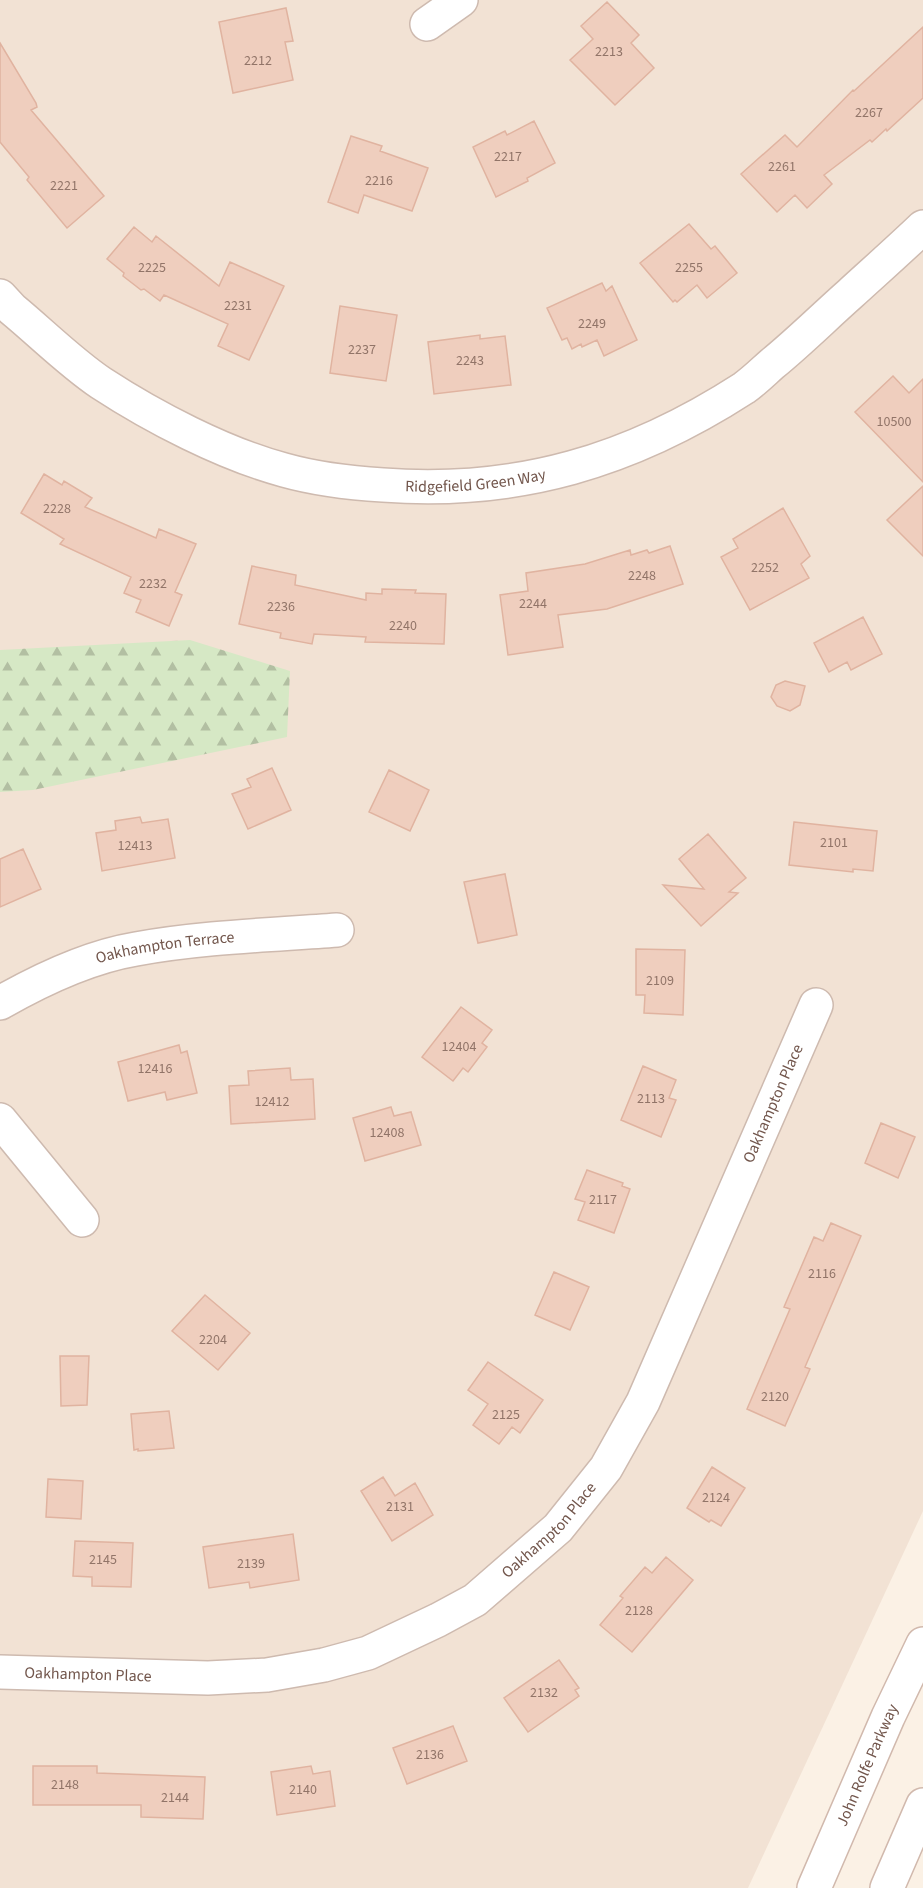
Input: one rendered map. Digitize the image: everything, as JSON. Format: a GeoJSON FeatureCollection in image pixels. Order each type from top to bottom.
{"type":"FeatureCollection","features":[{"type":"Feature","properties":{"kind":"street"},"geometry":{"type":"LineString","coordinates":[[427,24],[461,0]]}},
{"type":"Feature","properties":{"kind":"street","name":"Ridgefield Green Way"},"geometry":{"type":"LineString","coordinates":[[0,296],[12,309],[99,382],[161,419],[247,458],[286,471],[348,482],[421,488],[467,486],[537,477],[578,467],[633,448],[689,422],[747,386],[918,243]]}},
{"type":"Feature","properties":{"kind":"street","name":"Oakhampton Terrace"},"geometry":{"type":"LineString","coordinates":[[0,1003],[45,978],[88,962],[135,949],[208,940],[337,930]]}},
{"type":"Feature","properties":{"kind":"street","name":"Oakhampton Place"},"geometry":{"type":"LineString","coordinates":[[0,1672],[208,1678],[267,1675],[324,1665],[368,1653],[438,1620],[475,1599],[558,1528],[606,1468],[643,1402],[816,1005]]}},
{"type":"Feature","properties":{"kind":"street"},"geometry":{"type":"LineString","coordinates":[[0,1119],[82,1220]]}},
{"type":"Feature","properties":{"kind":"street","name":"John Rolfe Parkway"},"geometry":{"type":"LineString","coordinates":[[814,1888],[888,1717],[923,1644]]}},
{"type":"Feature","properties":{"kind":"street"},"geometry":{"type":"LineString","coordinates":[[887,1888],[923,1805]]}},
{"type":"Feature","properties":{"kind":"shaded area"},"geometry":{"type":"Polygon","coordinates":[[[0,0],[923,0],[923,1511],[748,1888],[0,1888],[0,0]]]}},
{"type":"Feature","properties":{"kind":"green space"},"geometry":{"type":"Polygon","coordinates":[[[190,640],[290,671],[287,737],[33,790],[0,792],[0,650],[190,640]]]}},
{"type":"Feature","properties":{"kind":"building"},"geometry":{"type":"Polygon","coordinates":[[[607,2],[639,35],[631,43],[654,68],[615,105],[570,60],[593,39],[581,26],[607,2]]]}},
{"type":"Feature","properties":{"kind":"building"},"geometry":{"type":"Polygon","coordinates":[[[286,8],[293,41],[285,42],[293,80],[233,93],[219,22],[286,8]]]}},
{"type":"Feature","properties":{"kind":"building"},"geometry":{"type":"Polygon","coordinates":[[[923,27],[923,98],[887,131],[886,129],[872,142],[870,140],[824,175],[832,184],[807,208],[795,195],[777,212],[741,174],[785,135],[797,147],[853,90],[923,27]]]}},
{"type":"Feature","properties":{"kind":"building"},"geometry":{"type":"Polygon","coordinates":[[[0,43],[36,103],[37,107],[31,110],[104,196],[67,228],[27,180],[29,177],[0,142],[0,43]]]}},
{"type":"Feature","properties":{"kind":"building"},"geometry":{"type":"Polygon","coordinates":[[[534,121],[555,163],[527,178],[528,181],[496,197],[473,147],[505,131],[507,135],[534,121]]]}},
{"type":"Feature","properties":{"kind":"building"},"geometry":{"type":"Polygon","coordinates":[[[351,136],[382,146],[380,151],[428,168],[412,211],[364,195],[358,213],[328,202],[351,136]]]}},
{"type":"Feature","properties":{"kind":"building"},"geometry":{"type":"Polygon","coordinates":[[[689,224],[711,249],[715,246],[737,273],[707,298],[697,285],[677,302],[675,300],[673,302],[640,263],[689,224]]]}},
{"type":"Feature","properties":{"kind":"building"},"geometry":{"type":"Polygon","coordinates":[[[134,227],[152,242],[156,236],[219,286],[230,262],[284,286],[249,360],[218,346],[228,324],[164,295],[160,301],[123,276],[124,273],[107,259],[134,227]]]}},
{"type":"Feature","properties":{"kind":"building"},"geometry":{"type":"Polygon","coordinates":[[[602,283],[606,291],[612,286],[637,340],[604,356],[597,340],[572,349],[567,338],[562,340],[547,308],[602,283]]]}},
{"type":"Feature","properties":{"kind":"building"},"geometry":{"type":"Polygon","coordinates":[[[340,306],[397,315],[386,381],[330,373],[340,306]]]}},
{"type":"Feature","properties":{"kind":"building"},"geometry":{"type":"Polygon","coordinates":[[[480,335],[480,339],[505,336],[511,385],[434,394],[428,342],[480,335]]]}},
{"type":"Feature","properties":{"kind":"building"},"geometry":{"type":"Polygon","coordinates":[[[893,376],[909,393],[923,379],[923,482],[855,412],[893,376]]]}},
{"type":"Feature","properties":{"kind":"building"},"geometry":{"type":"Polygon","coordinates":[[[44,474],[62,485],[64,481],[92,498],[85,507],[156,538],[159,529],[196,544],[175,592],[182,595],[169,626],[136,612],[141,600],[124,593],[131,577],[60,544],[64,539],[21,513],[44,474]]]}},
{"type":"Feature","properties":{"kind":"building"},"geometry":{"type":"Polygon","coordinates":[[[923,486],[923,556],[887,520],[923,486]]]}},
{"type":"Feature","properties":{"kind":"building"},"geometry":{"type":"Polygon","coordinates":[[[783,508],[810,556],[801,564],[809,578],[750,610],[721,557],[738,548],[733,539],[783,508]]]}},
{"type":"Feature","properties":{"kind":"building"},"geometry":{"type":"Polygon","coordinates":[[[670,546],[683,584],[607,609],[558,615],[563,647],[508,655],[500,595],[528,591],[526,573],[585,564],[630,550],[631,555],[647,550],[649,553],[670,546]]]}},
{"type":"Feature","properties":{"kind":"building"},"geometry":{"type":"Polygon","coordinates":[[[252,566],[296,575],[295,585],[366,600],[366,593],[382,594],[382,589],[446,594],[444,644],[365,642],[366,637],[314,634],[312,644],[280,638],[281,633],[239,624],[252,566]]]}},
{"type":"Feature","properties":{"kind":"building"},"geometry":{"type":"Polygon","coordinates":[[[863,617],[882,654],[851,670],[847,662],[829,672],[814,643],[863,617]]]}},
{"type":"Feature","properties":{"kind":"building"},"geometry":{"type":"Polygon","coordinates":[[[785,681],[805,686],[800,705],[790,711],[777,706],[771,697],[776,685],[785,681]]]}},
{"type":"Feature","properties":{"kind":"building"},"geometry":{"type":"Polygon","coordinates":[[[272,768],[291,810],[248,829],[232,794],[251,787],[247,779],[272,768]]]}},
{"type":"Feature","properties":{"kind":"building"},"geometry":{"type":"Polygon","coordinates":[[[389,770],[429,790],[410,831],[369,812],[389,770]]]}},
{"type":"Feature","properties":{"kind":"building"},"geometry":{"type":"Polygon","coordinates":[[[140,817],[142,823],[168,819],[175,858],[102,871],[96,833],[116,830],[115,821],[140,817]]]}},
{"type":"Feature","properties":{"kind":"building"},"geometry":{"type":"Polygon","coordinates":[[[794,822],[877,831],[873,871],[853,869],[853,872],[789,865],[794,822]]]}},
{"type":"Feature","properties":{"kind":"building"},"geometry":{"type":"Polygon","coordinates":[[[708,834],[746,878],[729,892],[738,893],[701,926],[663,885],[704,889],[679,859],[708,834]]]}},
{"type":"Feature","properties":{"kind":"building"},"geometry":{"type":"Polygon","coordinates":[[[23,849],[41,889],[0,907],[0,859],[23,849]]]}},
{"type":"Feature","properties":{"kind":"building"},"geometry":{"type":"Polygon","coordinates":[[[505,874],[517,935],[478,943],[464,882],[505,874]]]}},
{"type":"Feature","properties":{"kind":"building"},"geometry":{"type":"Polygon","coordinates":[[[636,949],[685,950],[683,1015],[644,1013],[645,995],[636,995],[636,949]]]}},
{"type":"Feature","properties":{"kind":"building"},"geometry":{"type":"Polygon","coordinates":[[[461,1007],[492,1030],[482,1043],[487,1047],[468,1072],[463,1068],[453,1081],[422,1057],[461,1007]]]}},
{"type":"Feature","properties":{"kind":"building"},"geometry":{"type":"Polygon","coordinates":[[[179,1045],[181,1053],[187,1051],[197,1093],[167,1100],[165,1092],[128,1101],[118,1062],[179,1045]]]}},
{"type":"Feature","properties":{"kind":"building"},"geometry":{"type":"Polygon","coordinates":[[[643,1066],[676,1080],[669,1098],[676,1100],[661,1137],[621,1120],[643,1066]]]}},
{"type":"Feature","properties":{"kind":"building"},"geometry":{"type":"Polygon","coordinates":[[[290,1068],[291,1080],[313,1079],[315,1119],[231,1124],[229,1086],[249,1085],[248,1071],[290,1068]]]}},
{"type":"Feature","properties":{"kind":"building"},"geometry":{"type":"Polygon","coordinates":[[[391,1107],[394,1116],[411,1112],[421,1145],[365,1161],[353,1118],[391,1107]]]}},
{"type":"Feature","properties":{"kind":"building"},"geometry":{"type":"Polygon","coordinates":[[[881,1123],[915,1137],[898,1178],[865,1163],[881,1123]]]}},
{"type":"Feature","properties":{"kind":"building"},"geometry":{"type":"Polygon","coordinates":[[[587,1170],[623,1183],[622,1186],[630,1189],[614,1233],[578,1220],[585,1202],[575,1199],[587,1170]]]}},
{"type":"Feature","properties":{"kind":"building"},"geometry":{"type":"Polygon","coordinates":[[[831,1223],[861,1236],[805,1367],[810,1369],[785,1426],[747,1409],[790,1309],[784,1307],[814,1237],[823,1241],[831,1223]]]}},
{"type":"Feature","properties":{"kind":"building"},"geometry":{"type":"Polygon","coordinates":[[[554,1272],[589,1287],[570,1330],[535,1315],[554,1272]]]}},
{"type":"Feature","properties":{"kind":"building"},"geometry":{"type":"Polygon","coordinates":[[[205,1295],[250,1333],[218,1370],[172,1331],[205,1295]]]}},
{"type":"Feature","properties":{"kind":"building"},"geometry":{"type":"Polygon","coordinates":[[[60,1356],[89,1356],[87,1405],[61,1406],[60,1356]]]}},
{"type":"Feature","properties":{"kind":"building"},"geometry":{"type":"Polygon","coordinates":[[[488,1362],[543,1400],[520,1433],[512,1427],[499,1444],[473,1425],[488,1404],[468,1390],[488,1362]]]}},
{"type":"Feature","properties":{"kind":"building"},"geometry":{"type":"Polygon","coordinates":[[[169,1411],[174,1448],[134,1450],[131,1414],[169,1411]]]}},
{"type":"Feature","properties":{"kind":"building"},"geometry":{"type":"Polygon","coordinates":[[[712,1467],[745,1488],[721,1526],[711,1520],[709,1522],[687,1508],[712,1467]]]}},
{"type":"Feature","properties":{"kind":"building"},"geometry":{"type":"Polygon","coordinates":[[[383,1477],[395,1496],[415,1483],[433,1515],[392,1541],[361,1491],[383,1477]]]}},
{"type":"Feature","properties":{"kind":"building"},"geometry":{"type":"Polygon","coordinates":[[[48,1479],[83,1481],[81,1519],[46,1517],[48,1479]]]}},
{"type":"Feature","properties":{"kind":"building"},"geometry":{"type":"Polygon","coordinates":[[[293,1534],[299,1580],[250,1588],[249,1582],[209,1588],[203,1547],[293,1534]]]}},
{"type":"Feature","properties":{"kind":"building"},"geometry":{"type":"Polygon","coordinates":[[[75,1541],[133,1543],[131,1587],[92,1586],[92,1577],[73,1576],[75,1541]]]}},
{"type":"Feature","properties":{"kind":"building"},"geometry":{"type":"Polygon","coordinates":[[[666,1557],[693,1580],[632,1652],[600,1625],[623,1598],[620,1596],[645,1567],[652,1573],[666,1557]]]}},
{"type":"Feature","properties":{"kind":"building"},"geometry":{"type":"Polygon","coordinates":[[[559,1660],[579,1688],[575,1690],[579,1696],[528,1732],[504,1698],[559,1660]]]}},
{"type":"Feature","properties":{"kind":"building"},"geometry":{"type":"Polygon","coordinates":[[[453,1726],[467,1761],[407,1784],[393,1748],[453,1726]]]}},
{"type":"Feature","properties":{"kind":"building"},"geometry":{"type":"Polygon","coordinates":[[[33,1766],[97,1766],[97,1773],[205,1777],[203,1819],[141,1817],[141,1805],[33,1805],[33,1766]]]}},
{"type":"Feature","properties":{"kind":"building"},"geometry":{"type":"Polygon","coordinates":[[[311,1766],[313,1774],[330,1771],[335,1806],[277,1815],[271,1772],[311,1766]]]}}]}
